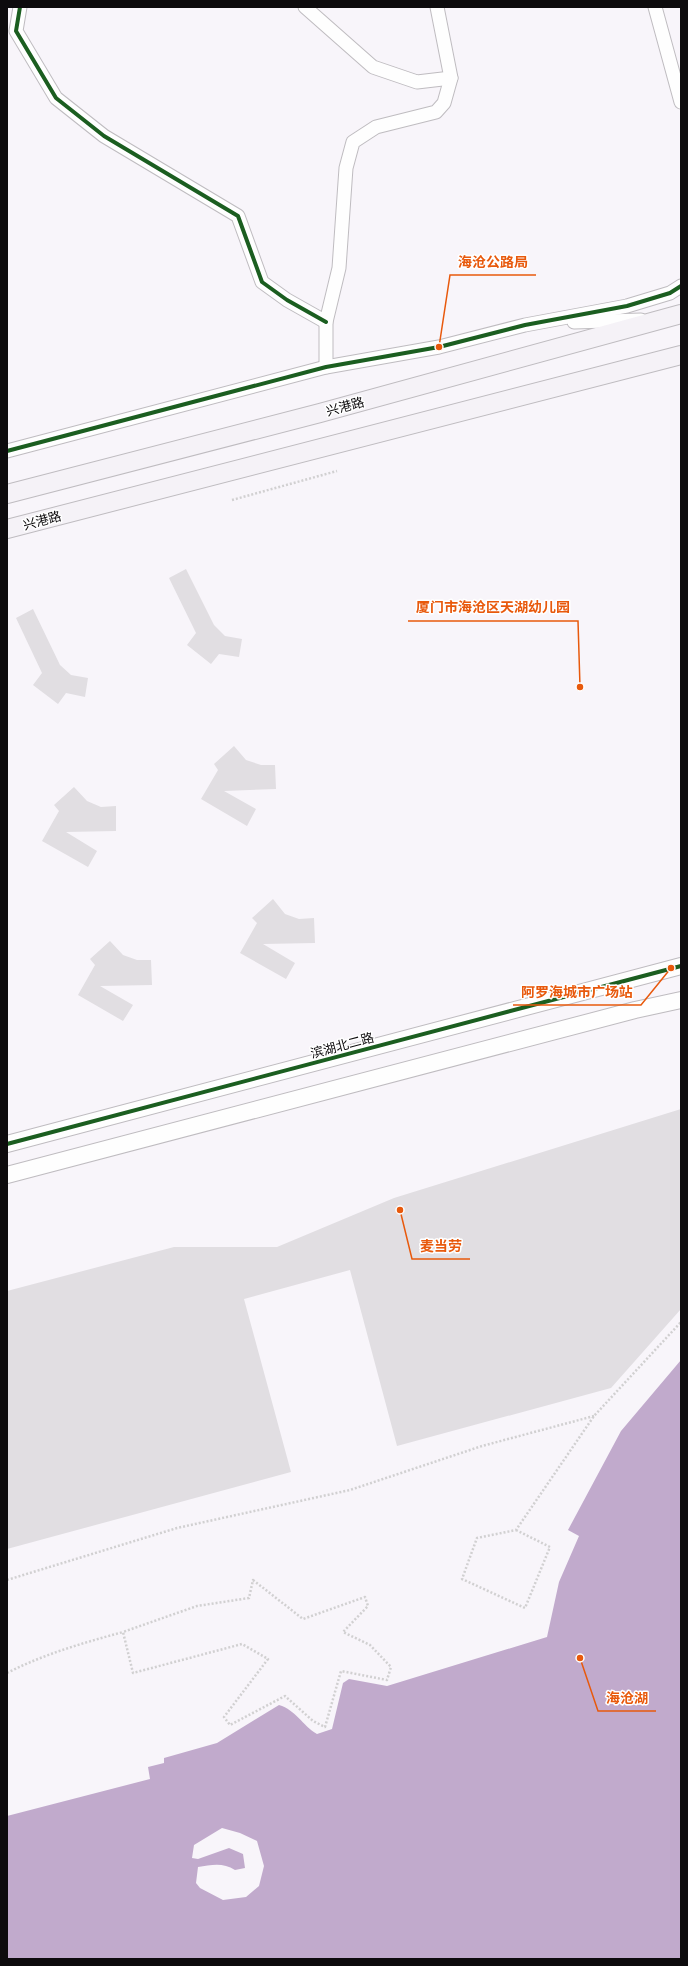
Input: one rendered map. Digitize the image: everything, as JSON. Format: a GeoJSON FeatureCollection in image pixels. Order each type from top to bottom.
{"type":"FeatureCollection","features":[{"type":"Feature","properties":{"kind":"main road","name":"兴港路"},"geometry":{"type":"LineString","coordinates":[[7,494],[320,413],[681,314]]}},
{"type":"Feature","properties":{"kind":"main road","name":"兴港路"},"geometry":{"type":"LineString","coordinates":[[7,529],[225,471],[681,355]]}},
{"type":"Feature","properties":{"kind":"street"},"geometry":{"type":"LineString","coordinates":[[20,7],[16,31],[56,98],[104,136],[238,216],[262,282],[287,300],[326,322]]}},
{"type":"Feature","properties":{"kind":"street"},"geometry":{"type":"LineString","coordinates":[[305,7],[373,67],[417,82],[451,78]]}},
{"type":"Feature","properties":{"kind":"street"},"geometry":{"type":"LineString","coordinates":[[326,367],[326,322],[339,268],[346,168],[353,142],[376,127],[436,112],[444,103],[451,78],[436,7]]}},
{"type":"Feature","properties":{"kind":"street"},"geometry":{"type":"LineString","coordinates":[[655,7],[681,102]]}},
{"type":"Feature","properties":{"kind":"street"},"geometry":{"type":"LineString","coordinates":[[7,451],[326,367],[439,347],[525,324],[627,306],[670,293],[681,286]]}},
{"type":"Feature","properties":{"kind":"street"},"geometry":{"type":"LineString","coordinates":[[525,324],[663,319]]}},
{"type":"Feature","properties":{"kind":"street"},"geometry":{"type":"LineString","coordinates":[[648,364],[681,364]]}},
{"type":"Feature","properties":{"kind":"street","name":"滨湖北二路"},"geometry":{"type":"LineString","coordinates":[[7,1144],[681,966]]}},
{"type":"Feature","properties":{"kind":"street"},"geometry":{"type":"LineString","coordinates":[[7,1175],[635,1010],[681,1000]]}},
{"type":"Feature","properties":{"kind":"path"},"geometry":{"type":"LineString","coordinates":[[232,500],[337,471]]}},
{"type":"Feature","properties":{"kind":"path"},"geometry":{"type":"LineString","coordinates":[[516,1530],[550,1547],[525,1608],[462,1579],[476,1538],[516,1530],[594,1416],[666,1336],[681,1322]]}},
{"type":"Feature","properties":{"kind":"path"},"geometry":{"type":"LineString","coordinates":[[7,1580],[177,1528],[350,1490],[482,1446],[594,1416]]}},
{"type":"Feature","properties":{"kind":"path"},"geometry":{"type":"LineString","coordinates":[[7,1672],[27,1662],[82,1643],[123,1632],[197,1606],[250,1598],[253,1580],[303,1619],[365,1597],[368,1606],[343,1632],[370,1645],[390,1667],[387,1680],[341,1671],[325,1727],[313,1721],[285,1696],[230,1725],[224,1717],[268,1659],[242,1644],[133,1673],[123,1632]]}},
{"type":"Feature","properties":{"kind":"shaded area"},"geometry":{"type":"Polygon","coordinates":[[[681,1360],[681,1959],[7,1959],[7,1816],[150,1779],[148,1767],[164,1763],[164,1758],[217,1743],[279,1705],[290,1710],[317,1734],[332,1729],[343,1683],[349,1679],[387,1686],[547,1637],[559,1582],[579,1536],[568,1530],[621,1431],[681,1360]],[[222,1828],[194,1845],[192,1858],[198,1859],[229,1848],[243,1854],[245,1868],[235,1870],[221,1865],[198,1867],[196,1883],[200,1888],[223,1900],[246,1897],[259,1886],[264,1866],[257,1841],[240,1833],[222,1828]]]}},
{"type":"Feature","properties":{"kind":"building"},"geometry":{"type":"Polygon","coordinates":[[[186,569],[214,625],[225,636],[242,639],[239,657],[219,654],[211,664],[187,645],[196,633],[169,578],[186,569]]]}},
{"type":"Feature","properties":{"kind":"building"},"geometry":{"type":"Polygon","coordinates":[[[33,609],[60,665],[71,675],[88,678],[85,697],[66,693],[58,704],[33,685],[42,673],[16,618],[33,609]]]}},
{"type":"Feature","properties":{"kind":"building"},"geometry":{"type":"Polygon","coordinates":[[[234,746],[246,760],[261,765],[275,765],[276,789],[224,791],[256,809],[247,826],[201,799],[218,770],[214,764],[234,746]]]}},
{"type":"Feature","properties":{"kind":"building"},"geometry":{"type":"Polygon","coordinates":[[[74,787],[87,801],[101,807],[116,806],[116,831],[66,832],[97,851],[88,867],[42,841],[59,811],[54,805],[74,787]]]}},
{"type":"Feature","properties":{"kind":"building"},"geometry":{"type":"Polygon","coordinates":[[[273,899],[285,914],[299,919],[314,918],[315,943],[263,944],[295,963],[286,979],[240,953],[257,923],[252,918],[273,899]]]}},
{"type":"Feature","properties":{"kind":"building"},"geometry":{"type":"Polygon","coordinates":[[[110,941],[123,955],[137,960],[151,960],[152,985],[100,986],[133,1005],[123,1021],[78,995],[95,965],[90,959],[110,941]]]}},
{"type":"Feature","properties":{"kind":"building"},"geometry":{"type":"Polygon","coordinates":[[[681,1109],[681,1309],[611,1388],[397,1446],[350,1270],[244,1299],[291,1472],[7,1549],[7,1291],[174,1247],[277,1247],[394,1198],[681,1109]]]}},
{"type":"Feature","properties":{"kind":"cycle path"},"geometry":{"type":"LineString","coordinates":[[20,7],[16,31],[56,98],[104,136],[238,216],[262,282],[287,300],[326,322]]}},
{"type":"Feature","properties":{"kind":"cycle path"},"geometry":{"type":"LineString","coordinates":[[7,451],[326,367],[439,347],[525,325],[627,306],[670,293],[681,286]]}},
{"type":"Feature","properties":{"kind":"cycle path"},"geometry":{"type":"LineString","coordinates":[[7,1144],[681,966]]}},
{"type":"Feature","properties":{"kind":"place","name":"海沧公路局"},"geometry":{"type":"Point","coordinates":[439,347]}},
{"type":"Feature","properties":{"kind":"place","name":"厦门市海沧区天湖幼儿园"},"geometry":{"type":"Point","coordinates":[580,687]}},
{"type":"Feature","properties":{"kind":"place","name":"阿罗海城市广场站"},"geometry":{"type":"Point","coordinates":[671,968]}},
{"type":"Feature","properties":{"kind":"place","name":"麦当劳"},"geometry":{"type":"Point","coordinates":[400,1210]}},
{"type":"Feature","properties":{"kind":"place","name":"海沧湖"},"geometry":{"type":"Point","coordinates":[580,1658]}}]}
